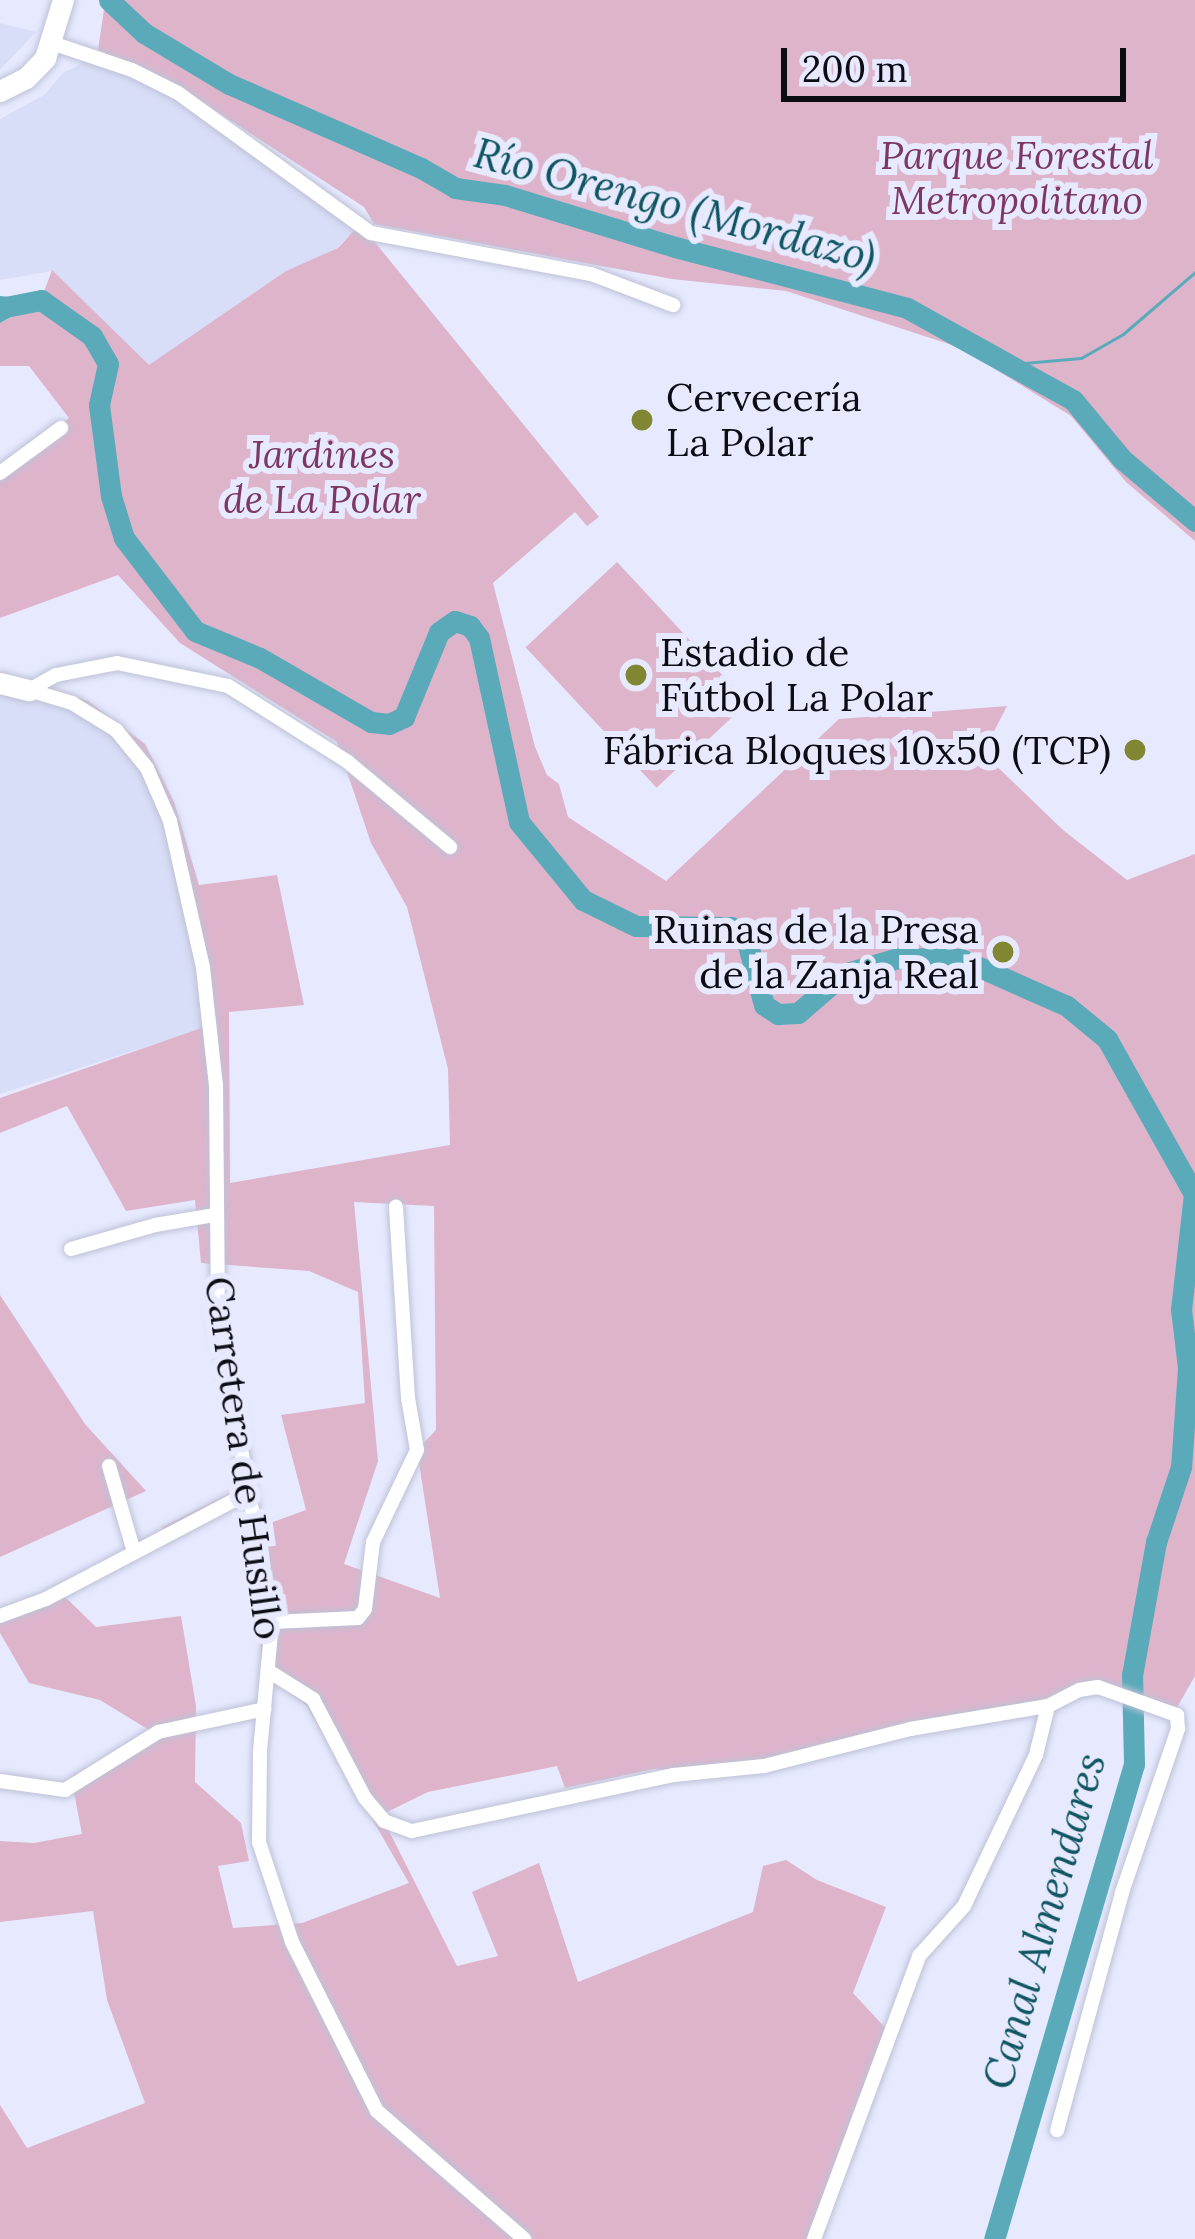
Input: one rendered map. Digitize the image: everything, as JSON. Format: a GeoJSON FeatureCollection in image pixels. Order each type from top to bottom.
{"type":"FeatureCollection","features":[{"type":"Feature","properties":{"kind":"main road"},"geometry":{"type":"LineString","coordinates":[[0,91],[36,70],[54,37],[63,0]]}},
{"type":"Feature","properties":{"kind":"main road","name":"Carretera de Husillo"},"geometry":{"type":"LineString","coordinates":[[0,683],[29,690]]}},
{"type":"Feature","properties":{"kind":"street"},"geometry":{"type":"LineString","coordinates":[[54,37],[178,93],[371,233],[591,274],[673,305]]}},
{"type":"Feature","properties":{"kind":"street"},"geometry":{"type":"LineString","coordinates":[[0,473],[62,428]]}},
{"type":"Feature","properties":{"kind":"street"},"geometry":{"type":"LineString","coordinates":[[29,690],[56,675],[117,663],[228,686],[348,762],[450,847]]}},
{"type":"Feature","properties":{"kind":"street","name":"Carretera de Husillo"},"geometry":{"type":"LineString","coordinates":[[29,690],[72,703],[116,730],[148,768],[170,821],[213,1024],[220,1344],[272,1622],[260,1842],[292,1942],[377,2111],[524,2239]]}},
{"type":"Feature","properties":{"kind":"street"},"geometry":{"type":"LineString","coordinates":[[272,1622],[358,1618],[365,1609],[373,1542],[417,1450],[408,1398],[396,1206]]}},
{"type":"Feature","properties":{"kind":"street"},"geometry":{"type":"LineString","coordinates":[[71,1250],[155,1225],[215,1215]]}},
{"type":"Feature","properties":{"kind":"street"},"geometry":{"type":"LineString","coordinates":[[109,1466],[134,1552]]}},
{"type":"Feature","properties":{"kind":"street"},"geometry":{"type":"LineString","coordinates":[[0,1616],[46,1599],[248,1492]]}},
{"type":"Feature","properties":{"kind":"street"},"geometry":{"type":"LineString","coordinates":[[270,1672],[313,1699],[365,1798],[384,1821],[412,1831],[674,1775],[764,1766],[910,1729],[1048,1706],[1098,1687],[1178,1715],[1178,1730],[1122,1893],[1058,2131]]}},
{"type":"Feature","properties":{"kind":"street"},"geometry":{"type":"LineString","coordinates":[[814,2239],[919,1956],[964,1906],[1036,1754],[1048,1706]]}},
{"type":"Feature","properties":{"kind":"street"},"geometry":{"type":"LineString","coordinates":[[0,1781],[65,1790],[158,1732],[266,1708]]}},
{"type":"Feature","properties":{"kind":"shaded area"},"geometry":{"type":"Polygon","coordinates":[[[0,23],[36,32],[0,70],[0,23]]]}},
{"type":"Feature","properties":{"kind":"shaded area"},"geometry":{"type":"Polygon","coordinates":[[[93,58],[178,93],[360,224],[338,247],[149,366],[52,271],[0,280],[0,119],[44,95],[63,73],[93,58]]]}},
{"type":"Feature","properties":{"kind":"shaded area"},"geometry":{"type":"Polygon","coordinates":[[[0,683],[29,690],[116,730],[147,768],[170,821],[213,1025],[0,1094],[0,683]]]}},
{"type":"Feature","properties":{"kind":"green space","name":"Parque Forestal Metropolitano"},"geometry":{"type":"Polygon","coordinates":[[[125,0],[1195,0],[1195,541],[1126,482],[1071,416],[961,348],[786,291],[672,279],[374,224],[364,207],[182,89],[98,50],[105,3],[126,14],[125,0]]]}},
{"type":"Feature","properties":{"kind":"green space","name":"Jardines de La Polar"},"geometry":{"type":"Polygon","coordinates":[[[360,224],[599,517],[587,526],[575,512],[493,583],[535,747],[547,775],[559,784],[568,817],[666,881],[839,719],[1007,706],[983,753],[1063,830],[1127,880],[1195,854],[1195,1676],[1172,1716],[1098,1687],[1048,1706],[714,1771],[654,1769],[565,1788],[557,1766],[428,1792],[381,1815],[457,1966],[498,1956],[472,1892],[539,1863],[578,1982],[753,1912],[763,1866],[786,1860],[817,1880],[886,1907],[853,1993],[890,2033],[814,2239],[0,2239],[0,2105],[27,2148],[145,2103],[107,2000],[93,1911],[0,1922],[0,1841],[34,1843],[82,1834],[71,1777],[149,1730],[100,1700],[29,1683],[0,1633],[0,1609],[58,1590],[96,1627],[181,1616],[196,1706],[195,1782],[241,1823],[249,1861],[218,1866],[233,1928],[302,1923],[409,1883],[307,1706],[262,1673],[256,1551],[243,1504],[168,1541],[162,1527],[251,1483],[262,1526],[306,1510],[281,1415],[365,1403],[358,1292],[309,1271],[201,1263],[195,1200],[126,1211],[67,1106],[0,1133],[0,1098],[213,1024],[170,821],[147,768],[116,729],[72,703],[0,683],[0,672],[88,701],[145,744],[174,802],[199,885],[277,875],[304,1005],[229,1012],[230,1183],[450,1145],[448,1069],[407,907],[371,843],[337,742],[180,643],[118,575],[0,618],[0,467],[69,418],[29,366],[0,366],[0,323],[41,300],[52,270],[149,365],[286,271],[338,248],[360,224]],[[354,1202],[378,1461],[344,1564],[440,1598],[417,1450],[436,1430],[434,1206],[354,1202]]]}},
{"type":"Feature","properties":{"kind":"green space","name":"Estadio de Fútbol La Polar"},"geometry":{"type":"Polygon","coordinates":[[[617,562],[748,702],[657,788],[526,647],[617,562]]]}},
{"type":"Feature","properties":{"kind":"green space"},"geometry":{"type":"Polygon","coordinates":[[[0,1295],[85,1424],[146,1491],[0,1557],[0,1295]]]}},
{"type":"Feature","properties":{"kind":"water"},"geometry":{"type":"Polygon","coordinates":[[[0,296],[41,300],[0,323],[0,296]]]}},
{"type":"Feature","properties":{"kind":"waterway","name":"Río Orengo (Mordazo)"},"geometry":{"type":"LineString","coordinates":[[109,0],[144,33],[229,84],[421,168],[455,188],[505,195],[675,247],[907,308],[1073,400],[1122,459],[1195,521]]}},
{"type":"Feature","properties":{"kind":"waterway"},"geometry":{"type":"LineString","coordinates":[[1013,364],[1081,358],[1123,334],[1195,272]]}},
{"type":"Feature","properties":{"kind":"waterway","name":"Canal Almendares"},"geometry":{"type":"LineString","coordinates":[[0,308],[41,300],[92,336],[108,364],[99,405],[111,496],[124,538],[195,631],[260,658],[371,722],[389,724],[404,717],[439,632],[455,621],[470,626],[479,638],[519,822],[583,900],[636,926],[731,927],[745,934],[764,1005],[778,1014],[798,1013],[843,974],[898,958],[961,959],[1067,1006],[1107,1039],[1194,1194],[1181,1309],[1188,1368],[1181,1467],[1156,1542],[1132,1675],[1134,1764],[994,2239]]}},
{"type":"Feature","properties":{"kind":"place","name":"Cervecería La Polar"},"geometry":{"type":"Point","coordinates":[642,420]}},
{"type":"Feature","properties":{"kind":"place","name":"Estadio de Fútbol La Polar"},"geometry":{"type":"Point","coordinates":[636,675]}},
{"type":"Feature","properties":{"kind":"place","name":"Fábrica Bloques 10x50 (TCP)"},"geometry":{"type":"Point","coordinates":[1135,750]}},
{"type":"Feature","properties":{"kind":"place","name":"Ruinas de la Presa de la Zanja Real"},"geometry":{"type":"Point","coordinates":[1003,952]}}]}
